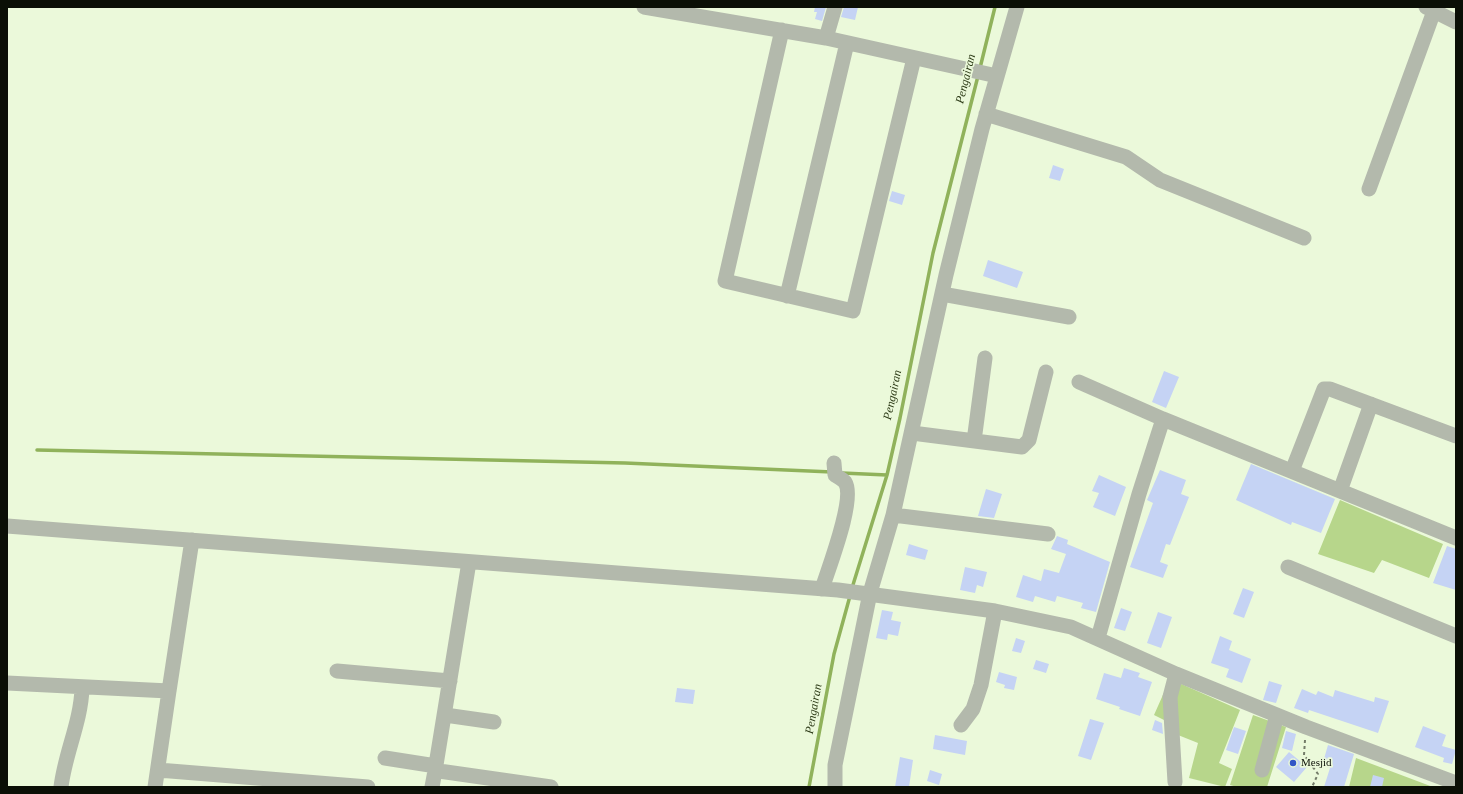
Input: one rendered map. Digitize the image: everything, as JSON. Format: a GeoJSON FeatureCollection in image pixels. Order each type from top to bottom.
{"type":"FeatureCollection","features":[{"type":"Feature","properties":{"kind":"street"},"geometry":{"type":"LineString","coordinates":[[644,7],[826,38],[914,58],[958,66],[997,76]]}},
{"type":"Feature","properties":{"kind":"street"},"geometry":{"type":"LineString","coordinates":[[826,38],[834,7]]}},
{"type":"Feature","properties":{"kind":"street"},"geometry":{"type":"LineString","coordinates":[[835,787],[835,766],[866,593],[893,515],[942,294],[986,114],[1017,7]]}},
{"type":"Feature","properties":{"kind":"street"},"geometry":{"type":"LineString","coordinates":[[1369,188],[1429,9],[1456,22]]}},
{"type":"Feature","properties":{"kind":"street"},"geometry":{"type":"LineString","coordinates":[[782,30],[724,281],[853,311],[914,58]]}},
{"type":"Feature","properties":{"kind":"street"},"geometry":{"type":"LineString","coordinates":[[787,296],[847,43]]}},
{"type":"Feature","properties":{"kind":"street"},"geometry":{"type":"LineString","coordinates":[[986,114],[1126,157],[1160,180],[1304,238]]}},
{"type":"Feature","properties":{"kind":"street"},"geometry":{"type":"LineString","coordinates":[[942,294],[1069,317]]}},
{"type":"Feature","properties":{"kind":"street"},"geometry":{"type":"LineString","coordinates":[[974,441],[985,358]]}},
{"type":"Feature","properties":{"kind":"street"},"geometry":{"type":"LineString","coordinates":[[912,433],[1017,447],[1025,445],[1029,440],[1046,372]]}},
{"type":"Feature","properties":{"kind":"street"},"geometry":{"type":"LineString","coordinates":[[1079,382],[1163,419],[1456,538]]}},
{"type":"Feature","properties":{"kind":"street"},"geometry":{"type":"LineString","coordinates":[[1292,472],[1324,389],[1330,389],[1456,436]]}},
{"type":"Feature","properties":{"kind":"street"},"geometry":{"type":"LineString","coordinates":[[1340,491],[1371,404]]}},
{"type":"Feature","properties":{"kind":"street"},"geometry":{"type":"LineString","coordinates":[[1098,638],[1139,494],[1163,419]]}},
{"type":"Feature","properties":{"kind":"street"},"geometry":{"type":"LineString","coordinates":[[822,589],[847,512],[847,488],[834,469]]}},
{"type":"Feature","properties":{"kind":"street"},"geometry":{"type":"LineString","coordinates":[[893,515],[1048,534]]}},
{"type":"Feature","properties":{"kind":"street"},"geometry":{"type":"LineString","coordinates":[[7,526],[838,590],[995,611],[1070,627],[1098,638],[1176,674],[1306,727],[1456,783]]}},
{"type":"Feature","properties":{"kind":"street"},"geometry":{"type":"LineString","coordinates":[[156,787],[192,540]]}},
{"type":"Feature","properties":{"kind":"street"},"geometry":{"type":"LineString","coordinates":[[432,787],[469,562]]}},
{"type":"Feature","properties":{"kind":"street"},"geometry":{"type":"LineString","coordinates":[[1288,567],[1456,636]]}},
{"type":"Feature","properties":{"kind":"street"},"geometry":{"type":"LineString","coordinates":[[961,724],[973,709],[981,685],[995,611]]}},
{"type":"Feature","properties":{"kind":"street"},"geometry":{"type":"LineString","coordinates":[[337,671],[450,681]]}},
{"type":"Feature","properties":{"kind":"street"},"geometry":{"type":"LineString","coordinates":[[1175,782],[1173,728],[1170,709],[1171,689],[1176,674]]}},
{"type":"Feature","properties":{"kind":"street"},"geometry":{"type":"LineString","coordinates":[[7,683],[82,688],[169,691]]}},
{"type":"Feature","properties":{"kind":"street"},"geometry":{"type":"LineString","coordinates":[[61,787],[66,756],[82,704],[82,688]]}},
{"type":"Feature","properties":{"kind":"street"},"geometry":{"type":"LineString","coordinates":[[444,715],[494,722]]}},
{"type":"Feature","properties":{"kind":"street"},"geometry":{"type":"LineString","coordinates":[[1262,770],[1277,715]]}},
{"type":"Feature","properties":{"kind":"street"},"geometry":{"type":"LineString","coordinates":[[385,758],[551,787]]}},
{"type":"Feature","properties":{"kind":"street"},"geometry":{"type":"LineString","coordinates":[[158,770],[368,787]]}},
{"type":"Feature","properties":{"kind":"path"},"geometry":{"type":"LineString","coordinates":[[1306,727],[1304,755],[1318,774],[1312,787]]}},
{"type":"Feature","properties":{"kind":"green space"},"geometry":{"type":"Polygon","coordinates":[[[1340,500],[1443,544],[1429,578],[1382,560],[1374,573],[1318,554],[1340,500]]]}},
{"type":"Feature","properties":{"kind":"green space"},"geometry":{"type":"Polygon","coordinates":[[[1170,679],[1240,710],[1219,763],[1232,769],[1225,787],[1189,778],[1198,743],[1168,731],[1168,722],[1154,715],[1170,679]]]}},
{"type":"Feature","properties":{"kind":"green space"},"geometry":{"type":"Polygon","coordinates":[[[1253,715],[1286,727],[1267,787],[1237,787],[1230,785],[1253,715]]]}},
{"type":"Feature","properties":{"kind":"green space"},"geometry":{"type":"Polygon","coordinates":[[[1356,758],[1433,787],[1349,787],[1356,758]]]}},
{"type":"Feature","properties":{"kind":"building"},"geometry":{"type":"Polygon","coordinates":[[[815,7],[826,7],[822,21],[815,19],[817,12],[814,12],[815,7]]]}},
{"type":"Feature","properties":{"kind":"building"},"geometry":{"type":"Polygon","coordinates":[[[844,7],[858,7],[855,20],[841,17],[844,7]]]}},
{"type":"Feature","properties":{"kind":"building"},"geometry":{"type":"Polygon","coordinates":[[[1053,165],[1064,169],[1060,181],[1049,178],[1053,165]]]}},
{"type":"Feature","properties":{"kind":"building"},"geometry":{"type":"Polygon","coordinates":[[[892,191],[905,195],[902,205],[889,201],[892,191]]]}},
{"type":"Feature","properties":{"kind":"building"},"geometry":{"type":"Polygon","coordinates":[[[988,260],[1023,272],[1017,288],[983,276],[988,260]]]}},
{"type":"Feature","properties":{"kind":"building"},"geometry":{"type":"Polygon","coordinates":[[[1164,371],[1179,377],[1166,408],[1152,402],[1164,371]]]}},
{"type":"Feature","properties":{"kind":"building"},"geometry":{"type":"Polygon","coordinates":[[[1251,464],[1335,499],[1321,533],[1292,522],[1291,525],[1236,500],[1251,464]]]}},
{"type":"Feature","properties":{"kind":"building"},"geometry":{"type":"Polygon","coordinates":[[[1160,470],[1186,480],[1181,494],[1189,497],[1170,545],[1166,544],[1160,562],[1168,565],[1163,578],[1130,567],[1153,503],[1147,500],[1160,470]]]}},
{"type":"Feature","properties":{"kind":"building"},"geometry":{"type":"Polygon","coordinates":[[[1099,475],[1126,487],[1115,516],[1093,507],[1099,493],[1092,491],[1099,475]]]}},
{"type":"Feature","properties":{"kind":"building"},"geometry":{"type":"Polygon","coordinates":[[[986,489],[1002,494],[994,518],[978,516],[986,489]]]}},
{"type":"Feature","properties":{"kind":"building"},"geometry":{"type":"Polygon","coordinates":[[[1057,536],[1068,540],[1067,544],[1110,562],[1096,612],[1081,608],[1083,603],[1057,596],[1055,602],[1035,596],[1033,602],[1016,597],[1023,575],[1041,581],[1044,569],[1059,573],[1066,554],[1051,549],[1057,536]]]}},
{"type":"Feature","properties":{"kind":"building"},"geometry":{"type":"Polygon","coordinates":[[[909,544],[928,550],[925,560],[906,555],[909,544]]]}},
{"type":"Feature","properties":{"kind":"building"},"geometry":{"type":"Polygon","coordinates":[[[1447,546],[1456,549],[1456,590],[1433,583],[1447,546]]]}},
{"type":"Feature","properties":{"kind":"building"},"geometry":{"type":"Polygon","coordinates":[[[965,567],[987,572],[983,587],[977,585],[975,593],[960,590],[965,567]]]}},
{"type":"Feature","properties":{"kind":"building"},"geometry":{"type":"Polygon","coordinates":[[[1243,588],[1254,592],[1244,618],[1233,614],[1243,588]]]}},
{"type":"Feature","properties":{"kind":"building"},"geometry":{"type":"Polygon","coordinates":[[[1121,608],[1132,612],[1125,631],[1114,628],[1121,608]]]}},
{"type":"Feature","properties":{"kind":"building"},"geometry":{"type":"Polygon","coordinates":[[[882,610],[893,612],[891,620],[901,622],[898,636],[888,634],[887,640],[876,638],[882,610]]]}},
{"type":"Feature","properties":{"kind":"building"},"geometry":{"type":"Polygon","coordinates":[[[1158,612],[1172,617],[1161,648],[1147,643],[1158,612]]]}},
{"type":"Feature","properties":{"kind":"building"},"geometry":{"type":"Polygon","coordinates":[[[1220,636],[1232,641],[1229,650],[1251,659],[1242,683],[1226,677],[1229,669],[1211,663],[1220,636]]]}},
{"type":"Feature","properties":{"kind":"building"},"geometry":{"type":"Polygon","coordinates":[[[1016,638],[1025,641],[1021,653],[1012,651],[1016,638]]]}},
{"type":"Feature","properties":{"kind":"building"},"geometry":{"type":"Polygon","coordinates":[[[1036,660],[1049,664],[1046,673],[1033,669],[1036,660]]]}},
{"type":"Feature","properties":{"kind":"building"},"geometry":{"type":"Polygon","coordinates":[[[1124,668],[1140,673],[1138,677],[1152,682],[1140,716],[1096,699],[1104,673],[1121,678],[1124,668]]]}},
{"type":"Feature","properties":{"kind":"building"},"geometry":{"type":"Polygon","coordinates":[[[999,672],[1017,677],[1014,690],[1004,688],[1005,685],[996,682],[999,672]]]}},
{"type":"Feature","properties":{"kind":"building"},"geometry":{"type":"Polygon","coordinates":[[[1269,681],[1282,685],[1276,703],[1263,700],[1269,681]]]}},
{"type":"Feature","properties":{"kind":"building"},"geometry":{"type":"Polygon","coordinates":[[[677,688],[695,690],[693,704],[675,702],[677,688]]]}},
{"type":"Feature","properties":{"kind":"building"},"geometry":{"type":"Polygon","coordinates":[[[1302,689],[1316,695],[1318,691],[1333,697],[1335,690],[1374,702],[1375,697],[1389,701],[1378,733],[1309,710],[1308,713],[1294,708],[1302,689]]]}},
{"type":"Feature","properties":{"kind":"building"},"geometry":{"type":"Polygon","coordinates":[[[1090,719],[1104,723],[1091,760],[1078,756],[1090,719]]]}},
{"type":"Feature","properties":{"kind":"building"},"geometry":{"type":"Polygon","coordinates":[[[1155,720],[1162,723],[1163,734],[1152,730],[1155,720]]]}},
{"type":"Feature","properties":{"kind":"building"},"geometry":{"type":"Polygon","coordinates":[[[1423,726],[1446,735],[1442,746],[1456,750],[1452,764],[1443,762],[1444,758],[1415,747],[1423,726]]]}},
{"type":"Feature","properties":{"kind":"building"},"geometry":{"type":"Polygon","coordinates":[[[1234,727],[1246,731],[1238,754],[1226,750],[1234,727]]]}},
{"type":"Feature","properties":{"kind":"building"},"geometry":{"type":"Polygon","coordinates":[[[1286,731],[1296,734],[1292,751],[1282,748],[1286,731]]]}},
{"type":"Feature","properties":{"kind":"building"},"geometry":{"type":"Polygon","coordinates":[[[935,735],[967,741],[965,755],[933,749],[935,735]]]}},
{"type":"Feature","properties":{"kind":"building"},"geometry":{"type":"Polygon","coordinates":[[[1328,745],[1354,754],[1344,787],[1324,787],[1330,768],[1322,766],[1328,745]]]}},
{"type":"Feature","properties":{"kind":"building"},"geometry":{"type":"Polygon","coordinates":[[[1289,752],[1307,767],[1294,782],[1276,767],[1289,752]]]}},
{"type":"Feature","properties":{"kind":"building"},"geometry":{"type":"Polygon","coordinates":[[[900,757],[913,760],[909,787],[895,787],[900,757]]]}},
{"type":"Feature","properties":{"kind":"building"},"geometry":{"type":"Polygon","coordinates":[[[930,770],[942,774],[939,785],[927,781],[930,770]]]}},
{"type":"Feature","properties":{"kind":"building"},"geometry":{"type":"Polygon","coordinates":[[[1373,775],[1384,778],[1382,787],[1370,787],[1373,775]]]}},
{"type":"Feature","properties":{"kind":"waterway","name":"Pengairan"},"geometry":{"type":"LineString","coordinates":[[980,68],[995,7]]}},
{"type":"Feature","properties":{"kind":"waterway","name":"Pengairan"},"geometry":{"type":"LineString","coordinates":[[852,588],[887,475],[933,253],[978,76]]}},
{"type":"Feature","properties":{"kind":"waterway"},"geometry":{"type":"LineString","coordinates":[[37,450],[625,463],[832,472]]}},
{"type":"Feature","properties":{"kind":"waterway"},"geometry":{"type":"LineString","coordinates":[[842,473],[887,475]]}},
{"type":"Feature","properties":{"kind":"waterway","name":"Pengairan"},"geometry":{"type":"LineString","coordinates":[[809,787],[834,654],[850,596]]}},
{"type":"Feature","properties":{"kind":"place","name":"Mesjid"},"geometry":{"type":"Point","coordinates":[1293,763]}}]}
